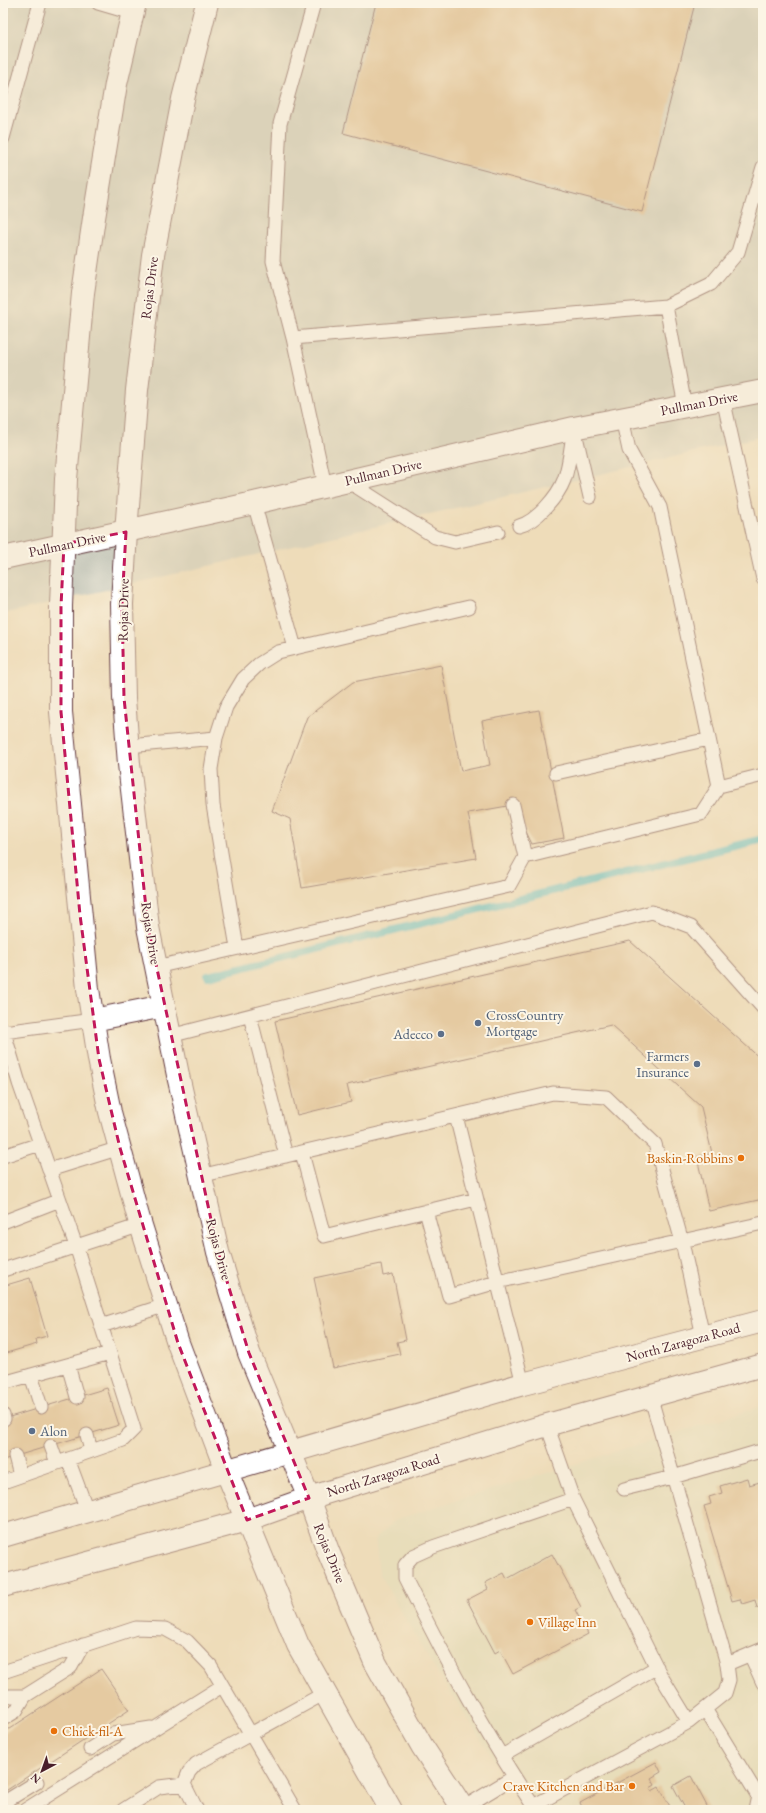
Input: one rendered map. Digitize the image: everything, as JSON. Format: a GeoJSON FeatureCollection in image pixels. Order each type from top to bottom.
{"type":"FeatureCollection","features":[{"type":"Feature","properties":{"kind":"main road","name":"Rojas Drive"},"geometry":{"type":"LineString","coordinates":[[207,3],[183,99],[153,255],[137,390],[126,532],[122,604],[124,698],[148,927],[200,1176],[218,1252],[249,1353],[309,1498],[328,1551],[375,1662],[422,1746],[463,1809]]}},
{"type":"Feature","properties":{"kind":"main road"},"geometry":{"type":"LineString","coordinates":[[134,8],[116,84],[84,293],[66,479],[61,606],[61,712],[80,914],[93,1020],[99,1059],[120,1148],[141,1225],[178,1343],[226,1470],[298,1645],[391,1810]]}},
{"type":"Feature","properties":{"kind":"main road","name":"Pullman Drive"},"geometry":{"type":"LineString","coordinates":[[3,558],[254,503],[346,480],[574,428],[763,391]]}},
{"type":"Feature","properties":{"kind":"main road"},"geometry":{"type":"LineString","coordinates":[[93,1020],[164,1006]]}},
{"type":"Feature","properties":{"kind":"main road","name":"North Zaragoza Road"},"geometry":{"type":"LineString","coordinates":[[3,1536],[87,1510],[290,1453],[523,1384],[763,1321]]}},
{"type":"Feature","properties":{"kind":"main road","name":"North Zaragoza Road"},"geometry":{"type":"LineString","coordinates":[[3,1586],[247,1520],[309,1498],[546,1425],[763,1365]]}},
{"type":"Feature","properties":{"kind":"lane"},"geometry":{"type":"LineString","coordinates":[[3,138],[40,3]]}},
{"type":"Feature","properties":{"kind":"lane"},"geometry":{"type":"LineString","coordinates":[[98,3],[134,8]]}},
{"type":"Feature","properties":{"kind":"lane"},"geometry":{"type":"LineString","coordinates":[[314,3],[280,124],[273,262],[293,338],[325,486]]}},
{"type":"Feature","properties":{"kind":"lane"},"geometry":{"type":"LineString","coordinates":[[293,338],[666,306],[711,284],[738,252],[763,167]]}},
{"type":"Feature","properties":{"kind":"lane"},"geometry":{"type":"LineString","coordinates":[[666,306],[685,406]]}},
{"type":"Feature","properties":{"kind":"lane"},"geometry":{"type":"LineString","coordinates":[[723,398],[763,579]]}},
{"type":"Feature","properties":{"kind":"lane"},"geometry":{"type":"LineString","coordinates":[[622,418],[629,450],[660,507],[719,786]]}},
{"type":"Feature","properties":{"kind":"lane"},"geometry":{"type":"LineString","coordinates":[[574,428],[590,497]]}},
{"type":"Feature","properties":{"kind":"lane"},"geometry":{"type":"LineString","coordinates":[[519,526],[527,524],[546,507],[564,480],[574,428]]}},
{"type":"Feature","properties":{"kind":"lane"},"geometry":{"type":"LineString","coordinates":[[346,480],[435,537],[455,542],[498,532]]}},
{"type":"Feature","properties":{"kind":"lane"},"geometry":{"type":"LineString","coordinates":[[254,503],[295,648]]}},
{"type":"Feature","properties":{"kind":"lane"},"geometry":{"type":"LineString","coordinates":[[236,948],[213,805],[212,770],[216,738],[226,707],[243,679],[259,664],[278,652],[469,607]]}},
{"type":"Feature","properties":{"kind":"lane"},"geometry":{"type":"LineString","coordinates":[[128,746],[216,738]]}},
{"type":"Feature","properties":{"kind":"lane"},"geometry":{"type":"LineString","coordinates":[[556,773],[709,739]]}},
{"type":"Feature","properties":{"kind":"lane"},"geometry":{"type":"LineString","coordinates":[[525,857],[701,814],[719,786],[763,775]]}},
{"type":"Feature","properties":{"kind":"lane"},"geometry":{"type":"LineString","coordinates":[[156,966],[509,886],[525,857],[513,805]]}},
{"type":"Feature","properties":{"kind":"lane"},"geometry":{"type":"LineString","coordinates":[[170,1036],[652,912],[691,927],[763,1008]]}},
{"type":"Feature","properties":{"kind":"lane"},"geometry":{"type":"LineString","coordinates":[[250,1016],[286,1156]]}},
{"type":"Feature","properties":{"kind":"lane"},"geometry":{"type":"LineString","coordinates":[[3,1482],[123,1440],[134,1429],[76,1246],[19,1083],[3,1030],[93,1020]]}},
{"type":"Feature","properties":{"kind":"lane"},"geometry":{"type":"LineString","coordinates":[[200,1176],[553,1093],[606,1097],[655,1144],[682,1242],[703,1336]]}},
{"type":"Feature","properties":{"kind":"lane"},"geometry":{"type":"LineString","coordinates":[[456,1116],[523,1384]]}},
{"type":"Feature","properties":{"kind":"lane"},"geometry":{"type":"LineString","coordinates":[[3,1156],[40,1144]]}},
{"type":"Feature","properties":{"kind":"lane"},"geometry":{"type":"LineString","coordinates":[[49,1170],[120,1148]]}},
{"type":"Feature","properties":{"kind":"lane"},"geometry":{"type":"LineString","coordinates":[[302,1153],[324,1236],[476,1198]]}},
{"type":"Feature","properties":{"kind":"lane"},"geometry":{"type":"LineString","coordinates":[[3,1222],[60,1200]]}},
{"type":"Feature","properties":{"kind":"lane"},"geometry":{"type":"LineString","coordinates":[[426,1211],[449,1296],[497,1282],[763,1223]]}},
{"type":"Feature","properties":{"kind":"lane"},"geometry":{"type":"LineString","coordinates":[[3,1270],[141,1225]]}},
{"type":"Feature","properties":{"kind":"lane"},"geometry":{"type":"LineString","coordinates":[[101,1326],[166,1305]]}},
{"type":"Feature","properties":{"kind":"lane"},"geometry":{"type":"LineString","coordinates":[[3,1383],[110,1353]]}},
{"type":"Feature","properties":{"kind":"lane"},"geometry":{"type":"LineString","coordinates":[[68,1365],[77,1397]]}},
{"type":"Feature","properties":{"kind":"lane"},"geometry":{"type":"LineString","coordinates":[[31,1375],[42,1408]]}},
{"type":"Feature","properties":{"kind":"lane"},"geometry":{"type":"LineString","coordinates":[[573,1498],[433,1547],[413,1556],[406,1565],[405,1578],[453,1672],[514,1777],[534,1808],[689,1722],[725,1693],[729,1680],[727,1664],[650,1395]]}},
{"type":"Feature","properties":{"kind":"lane"},"geometry":{"type":"LineString","coordinates":[[546,1425],[573,1498],[657,1667],[689,1722]]}},
{"type":"Feature","properties":{"kind":"lane"},"geometry":{"type":"LineString","coordinates":[[87,1435],[91,1451]]}},
{"type":"Feature","properties":{"kind":"lane"},"geometry":{"type":"LineString","coordinates":[[52,1446],[62,1461],[87,1510]]}},
{"type":"Feature","properties":{"kind":"lane"},"geometry":{"type":"LineString","coordinates":[[624,1489],[673,1477],[757,1452]]}},
{"type":"Feature","properties":{"kind":"lane"},"geometry":{"type":"LineString","coordinates":[[15,1456],[20,1476]]}},
{"type":"Feature","properties":{"kind":"lane"},"geometry":{"type":"LineString","coordinates":[[3,1672],[136,1628],[165,1629],[186,1641],[211,1666],[249,1735],[295,1810]]}},
{"type":"Feature","properties":{"kind":"lane"},"geometry":{"type":"LineString","coordinates":[[3,1719],[16,1711],[25,1696],[71,1667],[83,1646]]}},
{"type":"Feature","properties":{"kind":"lane"},"geometry":{"type":"LineString","coordinates":[[727,1664],[763,1648]]}},
{"type":"Feature","properties":{"kind":"lane"},"geometry":{"type":"LineString","coordinates":[[750,1654],[763,1683]]}},
{"type":"Feature","properties":{"kind":"lane"},"geometry":{"type":"LineString","coordinates":[[502,1756],[657,1667]]}},
{"type":"Feature","properties":{"kind":"lane"},"geometry":{"type":"LineString","coordinates":[[25,1810],[222,1686]]}},
{"type":"Feature","properties":{"kind":"lane"},"geometry":{"type":"LineString","coordinates":[[197,1810],[184,1784],[189,1772],[196,1764],[325,1693]]}},
{"type":"Feature","properties":{"kind":"lane"},"geometry":{"type":"LineString","coordinates":[[3,1699],[9,1696],[25,1696]]}},
{"type":"Feature","properties":{"kind":"lane"},"geometry":{"type":"LineString","coordinates":[[705,1709],[758,1796],[755,1810]]}},
{"type":"Feature","properties":{"kind":"lane"},"geometry":{"type":"LineString","coordinates":[[90,1749],[113,1734],[156,1728]]}},
{"type":"Feature","properties":{"kind":"lane"},"geometry":{"type":"LineString","coordinates":[[463,1809],[514,1777]]}},
{"type":"Feature","properties":{"kind":"lane"},"geometry":{"type":"LineString","coordinates":[[3,1803],[38,1782]]}},
{"type":"Feature","properties":{"kind":"lane"},"geometry":{"type":"LineString","coordinates":[[123,1810],[159,1787],[184,1784]]}},
{"type":"Feature","properties":{"kind":"highlighted area"},"geometry":{"type":"Polygon","coordinates":[[[126,532],[122,604],[124,698],[148,927],[218,1252],[249,1353],[309,1498],[247,1520],[178,1343],[120,1148],[99,1059],[80,915],[61,712],[61,606],[64,544],[126,532]]]}},
{"type":"Feature","properties":{"kind":"shaded area"},"geometry":{"type":"Polygon","coordinates":[[[3,3],[763,3],[763,436],[3,614],[3,3]]]}},
{"type":"Feature","properties":{"kind":"shaded area"},"geometry":{"type":"Polygon","coordinates":[[[763,1406],[763,1810],[527,1810],[430,1661],[379,1574],[375,1538],[397,1519],[763,1406]]]}},
{"type":"Feature","properties":{"kind":"building"},"geometry":{"type":"Polygon","coordinates":[[[376,3],[695,3],[642,212],[343,133],[376,3]]]}},
{"type":"Feature","properties":{"kind":"building"},"geometry":{"type":"Polygon","coordinates":[[[441,665],[461,771],[490,765],[482,721],[539,710],[564,838],[532,844],[513,805],[468,813],[476,858],[302,888],[290,819],[272,811],[307,717],[353,682],[441,665]]]}},
{"type":"Feature","properties":{"kind":"building"},"geometry":{"type":"Polygon","coordinates":[[[630,941],[763,1061],[763,1199],[709,1211],[697,1157],[712,1153],[701,1107],[611,1025],[347,1085],[351,1102],[297,1115],[275,1021],[630,941]]]}},
{"type":"Feature","properties":{"kind":"building"},"geometry":{"type":"Polygon","coordinates":[[[381,1264],[383,1276],[393,1274],[406,1340],[397,1342],[400,1354],[333,1368],[314,1278],[381,1264]]]}},
{"type":"Feature","properties":{"kind":"building"},"geometry":{"type":"Polygon","coordinates":[[[30,1278],[47,1336],[36,1339],[37,1344],[3,1354],[3,1286],[30,1278]]]}},
{"type":"Feature","properties":{"kind":"building"},"geometry":{"type":"Polygon","coordinates":[[[107,1388],[119,1425],[3,1460],[3,1419],[107,1388]]]}},
{"type":"Feature","properties":{"kind":"building"},"geometry":{"type":"Polygon","coordinates":[[[747,1478],[749,1485],[760,1482],[763,1492],[763,1606],[757,1608],[755,1600],[742,1604],[740,1599],[732,1601],[704,1506],[711,1504],[709,1497],[722,1493],[720,1486],[747,1478]]]}},
{"type":"Feature","properties":{"kind":"building","name":"Village Inn"},"geometry":{"type":"Polygon","coordinates":[[[552,1554],[581,1607],[575,1610],[588,1634],[513,1674],[500,1650],[495,1653],[467,1600],[488,1589],[485,1583],[504,1573],[507,1579],[552,1554]]]}},
{"type":"Feature","properties":{"kind":"building"},"geometry":{"type":"Polygon","coordinates":[[[101,1669],[129,1710],[4,1792],[3,1733],[101,1669]]]}},
{"type":"Feature","properties":{"kind":"building","name":"Crave Kitchen and Bar"},"geometry":{"type":"Polygon","coordinates":[[[656,1762],[661,1772],[651,1778],[655,1785],[650,1788],[652,1791],[659,1787],[672,1810],[584,1810],[580,1803],[656,1762]]]}},
{"type":"Feature","properties":{"kind":"building"},"geometry":{"type":"Polygon","coordinates":[[[691,1776],[709,1810],[686,1810],[673,1786],[691,1776]]]}},
{"type":"Feature","properties":{"kind":"waterway"},"geometry":{"type":"LineString","coordinates":[[208,976],[763,839]]}},
{"type":"Feature","properties":{"kind":"place","name":"CrossCountry Mortgage"},"geometry":{"type":"Point","coordinates":[478,1023]}},
{"type":"Feature","properties":{"kind":"place","name":"Adecco"},"geometry":{"type":"Point","coordinates":[441,1034]}},
{"type":"Feature","properties":{"kind":"place","name":"Farmers Insurance"},"geometry":{"type":"Point","coordinates":[697,1064]}},
{"type":"Feature","properties":{"kind":"place","name":"Baskin-Robbins"},"geometry":{"type":"Point","coordinates":[741,1158]}},
{"type":"Feature","properties":{"kind":"place","name":"Alon"},"geometry":{"type":"Point","coordinates":[32,1431]}},
{"type":"Feature","properties":{"kind":"place","name":"Village Inn"},"geometry":{"type":"Point","coordinates":[530,1622]}},
{"type":"Feature","properties":{"kind":"place","name":"Chick-fil-A"},"geometry":{"type":"Point","coordinates":[54,1731]}},
{"type":"Feature","properties":{"kind":"place","name":"Crave Kitchen and Bar"},"geometry":{"type":"Point","coordinates":[632,1786]}}]}
